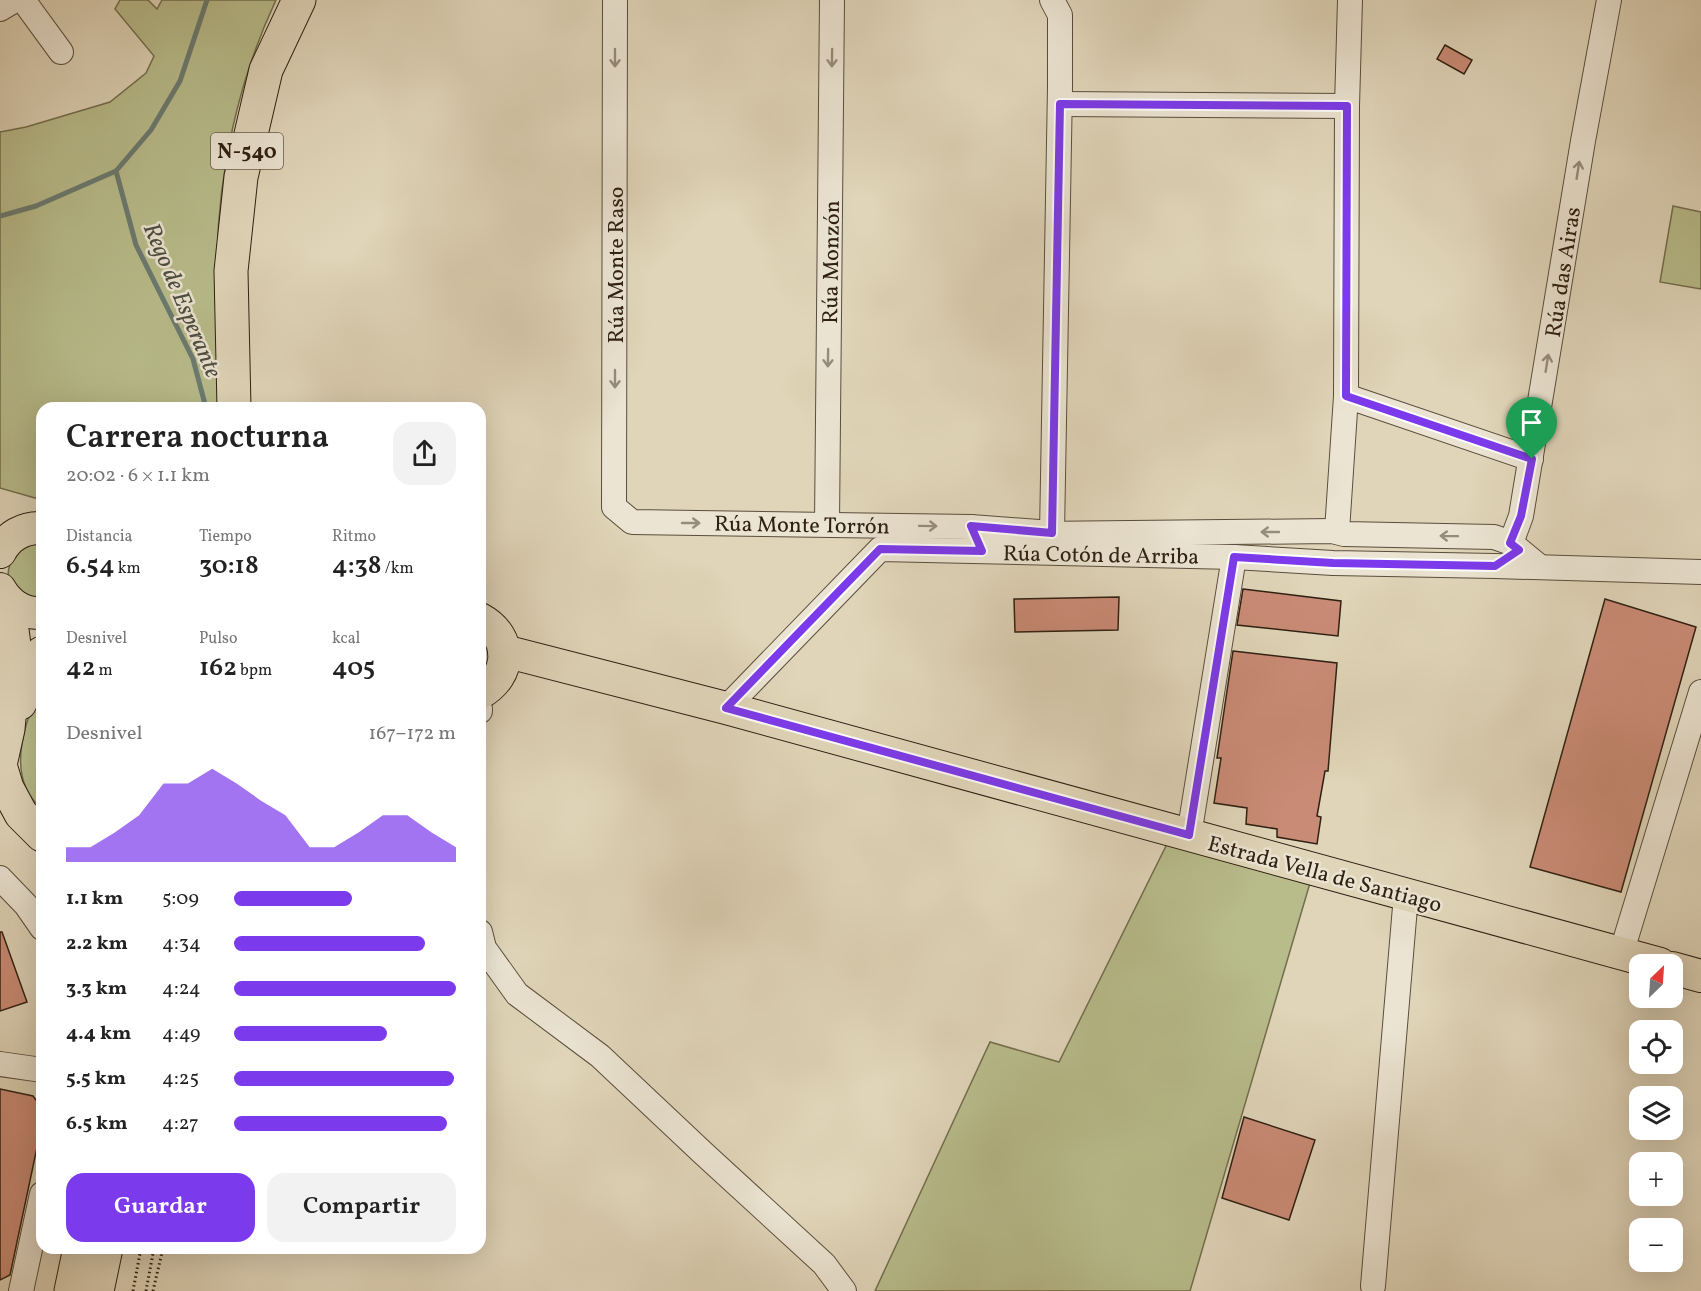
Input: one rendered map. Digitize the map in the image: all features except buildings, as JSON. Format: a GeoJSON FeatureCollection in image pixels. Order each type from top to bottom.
{"type":"FeatureCollection","features":[{"type":"Feature","properties":{"kind":"highway","name":"N-540"},"geometry":{"type":"LineString","coordinates":[[234,402],[231,271],[241,177],[266,70],[299,0]]}},
{"type":"Feature","properties":{"kind":"highway"},"geometry":{"type":"LineString","coordinates":[[16,614],[8,729],[0,765],[6,788],[21,814],[36,829]]}},
{"type":"Feature","properties":{"kind":"highway"},"geometry":{"type":"LineString","coordinates":[[8,729],[36,666]]}},
{"type":"Feature","properties":{"kind":"highway"},"geometry":{"type":"LineString","coordinates":[[71,1291],[86,1254]]}},
{"type":"Feature","properties":{"kind":"highway"},"geometry":{"type":"LineString","coordinates":[[89,1254],[97,1291]]}},
{"type":"Feature","properties":{"kind":"main road"},"geometry":{"type":"LineString","coordinates":[[486,624],[497,632],[504,651],[503,667],[499,678],[486,690]]}},
{"type":"Feature","properties":{"kind":"main road","name":"Estrada Vella de Santiago"},"geometry":{"type":"LineString","coordinates":[[504,651],[726,708],[1629,956]]}},
{"type":"Feature","properties":{"kind":"main road"},"geometry":{"type":"LineString","coordinates":[[1683,971],[1701,976]]}},
{"type":"Feature","properties":{"kind":"street"},"geometry":{"type":"LineString","coordinates":[[0,9],[15,0]]}},
{"type":"Feature","properties":{"kind":"street"},"geometry":{"type":"LineString","coordinates":[[23,0],[61,52]]}},
{"type":"Feature","properties":{"kind":"street","name":"Rúa Monte Raso"},"geometry":{"type":"LineString","coordinates":[[615,0],[614,507],[632,522]]}},
{"type":"Feature","properties":{"kind":"street","name":"Rúa Monzón"},"geometry":{"type":"LineString","coordinates":[[826,524],[832,0]]}},
{"type":"Feature","properties":{"kind":"street"},"geometry":{"type":"LineString","coordinates":[[1052,0],[1060,15],[1052,533]]}},
{"type":"Feature","properties":{"kind":"street"},"geometry":{"type":"LineString","coordinates":[[1333,562],[1320,555],[1318,549],[1320,539],[1336,532],[1346,396],[1347,106],[1350,0]]}},
{"type":"Feature","properties":{"kind":"street","name":"Rúa das Airas"},"geometry":{"type":"LineString","coordinates":[[1508,543],[1521,516],[1532,459],[1583,141],[1609,0]]}},
{"type":"Feature","properties":{"kind":"street"},"geometry":{"type":"LineString","coordinates":[[1060,104],[1347,106]]}},
{"type":"Feature","properties":{"kind":"street"},"geometry":{"type":"LineString","coordinates":[[1346,396],[1532,459]]}},
{"type":"Feature","properties":{"kind":"street","name":"Rúa Monte Torrón"},"geometry":{"type":"LineString","coordinates":[[632,522],[971,526],[1052,533]]}},
{"type":"Feature","properties":{"kind":"street"},"geometry":{"type":"LineString","coordinates":[[971,526],[982,551]]}},
{"type":"Feature","properties":{"kind":"street","name":"Rúa Monte Torrón"},"geometry":{"type":"LineString","coordinates":[[982,551],[998,536],[1052,533],[1336,532],[1508,543]]}},
{"type":"Feature","properties":{"kind":"street"},"geometry":{"type":"LineString","coordinates":[[1495,566],[1508,543],[1540,567]]}},
{"type":"Feature","properties":{"kind":"street","name":"Rúa Cotón de Arriba"},"geometry":{"type":"LineString","coordinates":[[726,708],[880,549],[1234,557],[1333,562],[1701,572]]}},
{"type":"Feature","properties":{"kind":"street"},"geometry":{"type":"LineString","coordinates":[[1189,835],[1234,557]]}},
{"type":"Feature","properties":{"kind":"street"},"geometry":{"type":"LineString","coordinates":[[1621,954],[1701,692]]}},
{"type":"Feature","properties":{"kind":"street"},"geometry":{"type":"LineString","coordinates":[[0,878],[26,905],[36,919]]}},
{"type":"Feature","properties":{"kind":"street"},"geometry":{"type":"LineString","coordinates":[[1373,1286],[1406,895]]}},
{"type":"Feature","properties":{"kind":"street"},"geometry":{"type":"LineString","coordinates":[[486,951],[517,994],[600,1056],[702,1154],[824,1264],[844,1291]]}},
{"type":"Feature","properties":{"kind":"street"},"geometry":{"type":"LineString","coordinates":[[0,1064],[36,1069]]}},
{"type":"Feature","properties":{"kind":"street"},"geometry":{"type":"LineString","coordinates":[[21,1291],[36,1222]]}},
{"type":"Feature","properties":{"kind":"street"},"geometry":{"type":"LineString","coordinates":[[55,1291],[85,1254]]}},
{"type":"Feature","properties":{"kind":"path"},"geometry":{"type":"LineString","coordinates":[[133,1291],[140,1254]]}},
{"type":"Feature","properties":{"kind":"path"},"geometry":{"type":"LineString","coordinates":[[146,1291],[153,1254]]}},
{"type":"Feature","properties":{"kind":"path"},"geometry":{"type":"LineString","coordinates":[[153,1291],[162,1254]]}},
{"type":"Feature","properties":{"kind":"green space"},"geometry":{"type":"Polygon","coordinates":[[[120,0],[148,0],[157,9],[162,0],[276,0],[241,95],[221,195],[217,280],[219,402],[36,402],[36,498],[0,488],[0,132],[26,127],[110,102],[146,73],[154,56],[115,9],[120,0]]]}},
{"type":"Feature","properties":{"kind":"green space"},"geometry":{"type":"Polygon","coordinates":[[[1673,206],[1701,212],[1701,289],[1660,282],[1673,206]]]}},
{"type":"Feature","properties":{"kind":"green space"},"geometry":{"type":"Polygon","coordinates":[[[36,544],[35,602],[9,584],[8,577],[13,558],[29,546],[36,544]]]}},
{"type":"Feature","properties":{"kind":"green space"},"geometry":{"type":"Polygon","coordinates":[[[36,698],[36,802],[24,782],[21,766],[24,732],[36,698]]]}},
{"type":"Feature","properties":{"kind":"green space"},"geometry":{"type":"Polygon","coordinates":[[[1167,844],[1310,883],[1190,1291],[875,1291],[990,1042],[1059,1062],[1167,844]]]}},
{"type":"Feature","properties":{"kind":"waterway"},"geometry":{"type":"LineString","coordinates":[[0,216],[36,206],[116,171],[151,130],[180,81],[207,0]]}},
{"type":"Feature","properties":{"kind":"waterway","name":"Rego de Esperante"},"geometry":{"type":"LineString","coordinates":[[116,171],[136,245],[193,359],[204,402]]}},
{"type":"Feature","properties":{"kind":"route"},"geometry":{"type":"LineString","coordinates":[[1060,104],[1347,106],[1346,396],[1532,459],[1521,516],[1510,543],[1519,550],[1495,566],[1333,563],[1234,557],[1189,835],[726,708],[880,549],[982,551],[971,526],[1052,533],[1060,104]]}}]}
